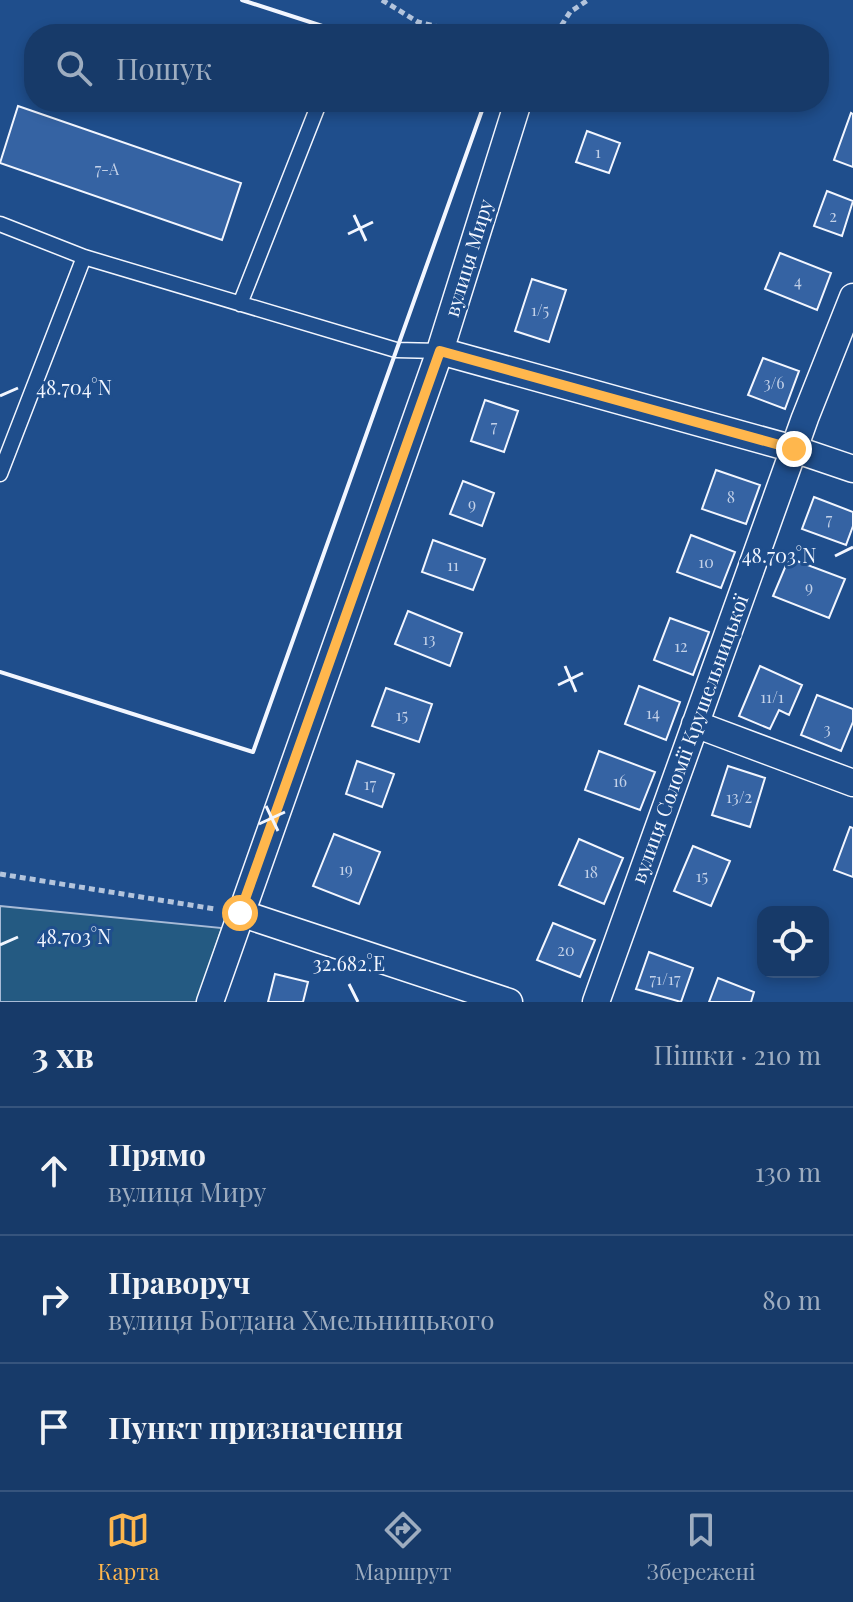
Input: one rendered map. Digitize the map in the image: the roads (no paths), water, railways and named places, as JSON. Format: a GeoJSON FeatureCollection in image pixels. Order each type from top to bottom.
{"type":"FeatureCollection","features":[{"type":"Feature","properties":{"kind":"street","name":"вулиця Миру"},"geometry":{"type":"LineString","coordinates":[[210,1002],[440,351],[515,112]]}},
{"type":"Feature","properties":{"kind":"street","name":"вулиця Соломії Крушельницької"},"geometry":{"type":"LineString","coordinates":[[596,1002],[794,449],[853,297]]}},
{"type":"Feature","properties":{"kind":"street"},"geometry":{"type":"LineString","coordinates":[[440,351],[794,449],[853,469]]}},
{"type":"Feature","properties":{"kind":"street"},"geometry":{"type":"LineString","coordinates":[[695,724],[853,783]]}},
{"type":"Feature","properties":{"kind":"street"},"geometry":{"type":"LineString","coordinates":[[240,913],[509,1002]]}},
{"type":"Feature","properties":{"kind":"lane"},"geometry":{"type":"LineString","coordinates":[[240,304],[316,112]]}},
{"type":"Feature","properties":{"kind":"lane"},"geometry":{"type":"LineString","coordinates":[[0,224],[84,257],[396,350],[440,351]]}},
{"type":"Feature","properties":{"kind":"lane"},"geometry":{"type":"LineString","coordinates":[[0,474],[84,257]]}}]}
